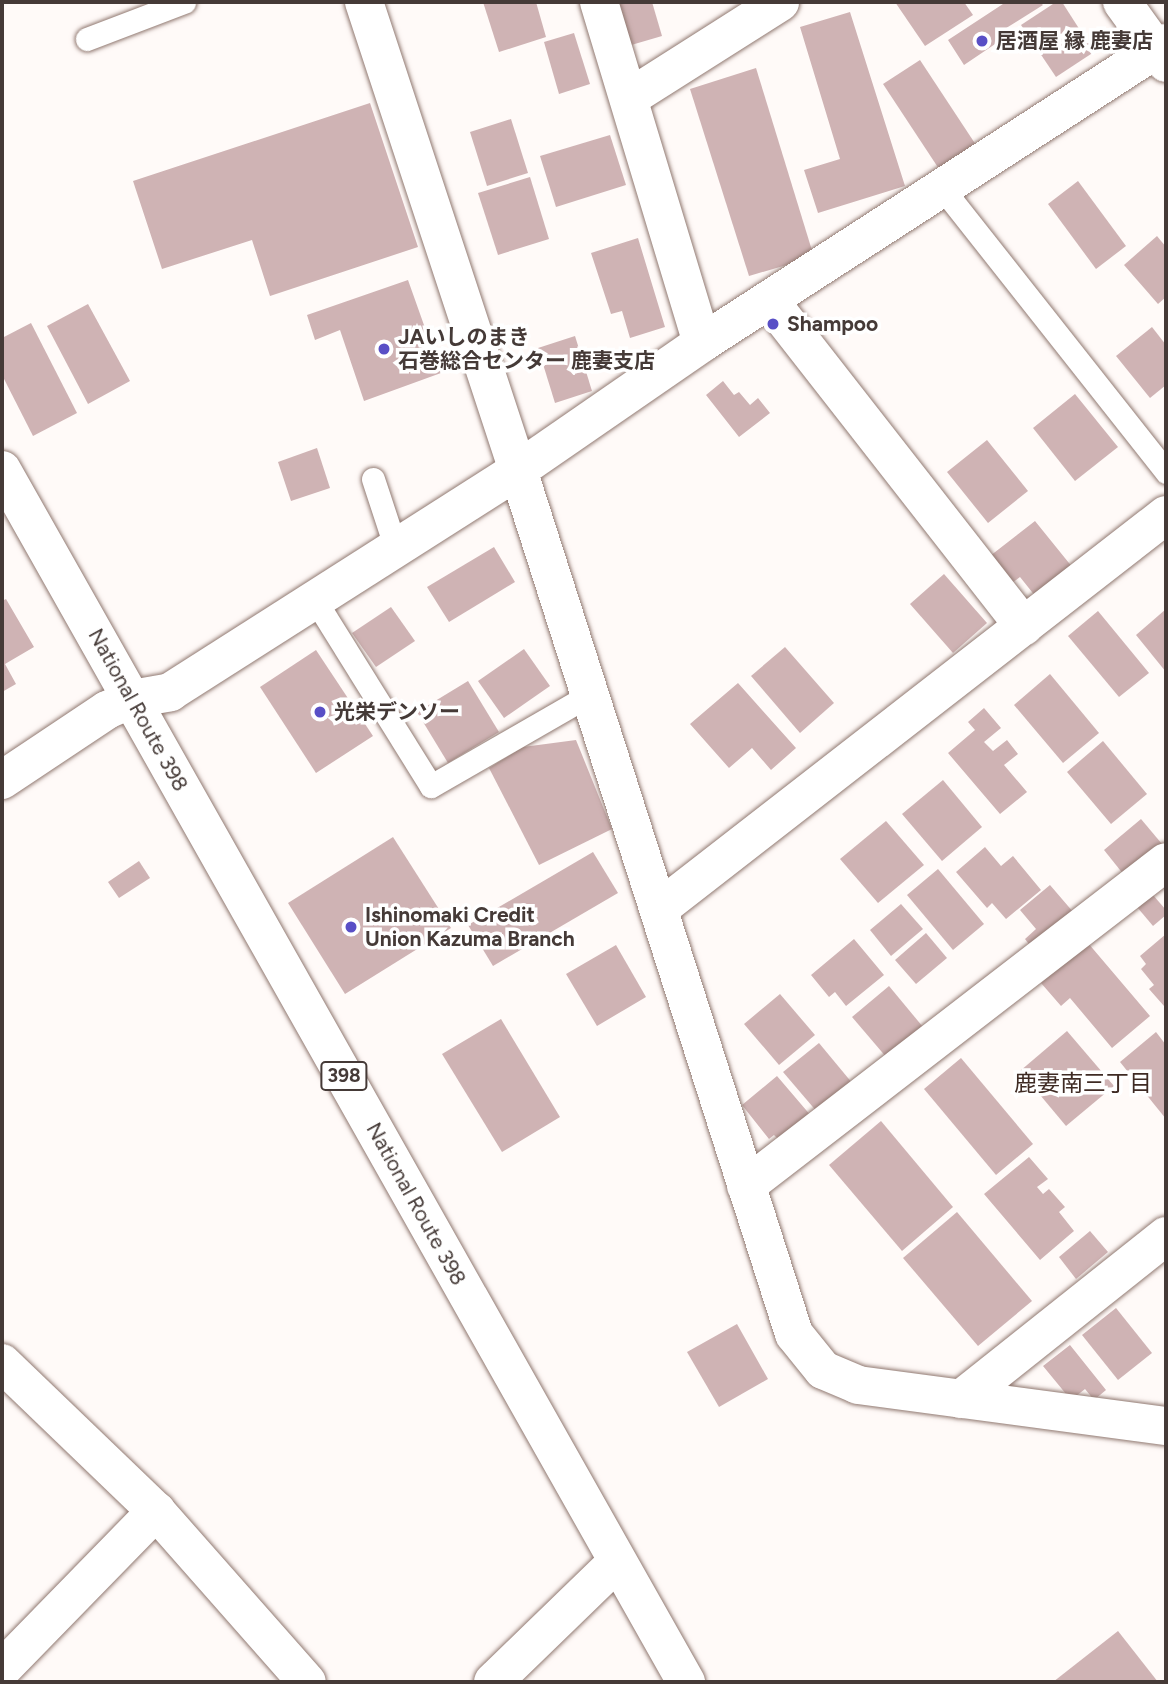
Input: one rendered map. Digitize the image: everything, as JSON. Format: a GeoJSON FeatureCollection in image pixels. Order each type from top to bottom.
{"type":"FeatureCollection","features":[{"type":"Feature","properties":{"kind":"main road"},"geometry":{"type":"LineString","coordinates":[[364,2],[518,470],[793,1334],[823,1370],[858,1385],[1166,1426]]}},
{"type":"Feature","properties":{"kind":"main road"},"geometry":{"type":"LineString","coordinates":[[599,2],[702,343]]}},
{"type":"Feature","properties":{"kind":"main road"},"geometry":{"type":"LineString","coordinates":[[629,98],[780,2]]}},
{"type":"Feature","properties":{"kind":"main road"},"geometry":{"type":"LineString","coordinates":[[2,780],[107,710],[132,699],[170,692],[518,470],[702,343],[942,188],[1163,52],[1122,2]]}},
{"type":"Feature","properties":{"kind":"main road"},"geometry":{"type":"LineString","coordinates":[[769,300],[1024,626]]}},
{"type":"Feature","properties":{"kind":"main road","name":"National Route 398"},"geometry":{"type":"LineString","coordinates":[[2,470],[686,1682]]}},
{"type":"Feature","properties":{"kind":"main road"},"geometry":{"type":"LineString","coordinates":[[659,909],[1166,515]]}},
{"type":"Feature","properties":{"kind":"main road"},"geometry":{"type":"LineString","coordinates":[[746,1186],[1166,862]]}},
{"type":"Feature","properties":{"kind":"main road"},"geometry":{"type":"LineString","coordinates":[[961,1399],[1166,1236]]}},
{"type":"Feature","properties":{"kind":"main road"},"geometry":{"type":"LineString","coordinates":[[2,1363],[156,1511],[307,1682]]}},
{"type":"Feature","properties":{"kind":"main road"},"geometry":{"type":"LineString","coordinates":[[2,1670],[156,1511]]}},
{"type":"Feature","properties":{"kind":"main road"},"geometry":{"type":"LineString","coordinates":[[493,1682],[617,1562]]}},
{"type":"Feature","properties":{"kind":"lane"},"geometry":{"type":"LineString","coordinates":[[87,39],[184,2]]}},
{"type":"Feature","properties":{"kind":"lane"},"geometry":{"type":"LineString","coordinates":[[942,188],[1166,472]]}},
{"type":"Feature","properties":{"kind":"lane"},"geometry":{"type":"LineString","coordinates":[[373,479],[396,549]]}},
{"type":"Feature","properties":{"kind":"lane"},"geometry":{"type":"LineString","coordinates":[[315,600],[431,786],[589,695]]}},
{"type":"Feature","properties":{"kind":"building"},"geometry":{"type":"Polygon","coordinates":[[[483,2],[536,2],[546,37],[499,52],[483,2]]]}},
{"type":"Feature","properties":{"kind":"building"},"geometry":{"type":"Polygon","coordinates":[[[606,2],[652,2],[662,36],[621,48],[606,2]]]}},
{"type":"Feature","properties":{"kind":"building"},"geometry":{"type":"Polygon","coordinates":[[[895,2],[964,2],[973,15],[925,46],[895,2]]]}},
{"type":"Feature","properties":{"kind":"building"},"geometry":{"type":"Polygon","coordinates":[[[1006,2],[1040,2],[1043,5],[1003,30],[1007,36],[964,65],[948,40],[1006,2]]]}},
{"type":"Feature","properties":{"kind":"building"},"geometry":{"type":"Polygon","coordinates":[[[1056,2],[1062,2],[1094,52],[1056,77],[1021,25],[1056,2]]]}},
{"type":"Feature","properties":{"kind":"building"},"geometry":{"type":"Polygon","coordinates":[[[850,12],[905,186],[818,213],[804,170],[840,159],[800,27],[850,12]]]}},
{"type":"Feature","properties":{"kind":"building"},"geometry":{"type":"Polygon","coordinates":[[[574,33],[590,84],[559,94],[544,42],[574,33]]]}},
{"type":"Feature","properties":{"kind":"building"},"geometry":{"type":"Polygon","coordinates":[[[920,60],[978,148],[941,172],[883,84],[920,60]]]}},
{"type":"Feature","properties":{"kind":"building"},"geometry":{"type":"Polygon","coordinates":[[[756,68],[814,257],[749,276],[690,89],[756,68]]]}},
{"type":"Feature","properties":{"kind":"building"},"geometry":{"type":"Polygon","coordinates":[[[370,103],[418,247],[270,296],[252,240],[162,269],[133,181],[370,103]]]}},
{"type":"Feature","properties":{"kind":"building"},"geometry":{"type":"Polygon","coordinates":[[[511,119],[528,173],[487,186],[470,132],[511,119]]]}},
{"type":"Feature","properties":{"kind":"building"},"geometry":{"type":"Polygon","coordinates":[[[610,135],[626,185],[556,207],[540,156],[610,135]]]}},
{"type":"Feature","properties":{"kind":"building"},"geometry":{"type":"Polygon","coordinates":[[[530,177],[549,239],[498,255],[478,193],[530,177]]]}},
{"type":"Feature","properties":{"kind":"building"},"geometry":{"type":"Polygon","coordinates":[[[1078,181],[1126,246],[1096,269],[1048,204],[1078,181]]]}},
{"type":"Feature","properties":{"kind":"building"},"geometry":{"type":"Polygon","coordinates":[[[1157,236],[1166,247],[1166,297],[1158,304],[1124,265],[1157,236]]]}},
{"type":"Feature","properties":{"kind":"building"},"geometry":{"type":"Polygon","coordinates":[[[638,238],[665,327],[630,338],[622,311],[611,314],[591,253],[638,238]]]}},
{"type":"Feature","properties":{"kind":"building"},"geometry":{"type":"Polygon","coordinates":[[[408,280],[441,373],[364,401],[340,330],[315,340],[307,315],[408,280]]]}},
{"type":"Feature","properties":{"kind":"building"},"geometry":{"type":"Polygon","coordinates":[[[88,304],[130,381],[88,404],[47,326],[88,304]]]}},
{"type":"Feature","properties":{"kind":"building"},"geometry":{"type":"Polygon","coordinates":[[[31,323],[77,413],[33,436],[2,375],[2,338],[31,323]]]}},
{"type":"Feature","properties":{"kind":"building"},"geometry":{"type":"Polygon","coordinates":[[[1152,327],[1166,345],[1166,385],[1150,398],[1116,356],[1152,327]]]}},
{"type":"Feature","properties":{"kind":"building"},"geometry":{"type":"Polygon","coordinates":[[[575,336],[592,391],[555,403],[538,348],[575,336]]]}},
{"type":"Feature","properties":{"kind":"building"},"geometry":{"type":"Polygon","coordinates":[[[723,381],[734,395],[739,392],[750,405],[758,398],[770,413],[739,437],[706,395],[723,381]]]}},
{"type":"Feature","properties":{"kind":"building"},"geometry":{"type":"Polygon","coordinates":[[[1075,394],[1118,447],[1075,481],[1033,428],[1075,394]]]}},
{"type":"Feature","properties":{"kind":"building"},"geometry":{"type":"Polygon","coordinates":[[[987,440],[1028,491],[988,523],[947,472],[987,440]]]}},
{"type":"Feature","properties":{"kind":"building"},"geometry":{"type":"Polygon","coordinates":[[[317,448],[330,488],[291,501],[278,462],[317,448]]]}},
{"type":"Feature","properties":{"kind":"building"},"geometry":{"type":"Polygon","coordinates":[[[1035,521],[1073,568],[1036,597],[1020,577],[1012,583],[990,556],[1035,521]]]}},
{"type":"Feature","properties":{"kind":"building"},"geometry":{"type":"Polygon","coordinates":[[[494,547],[515,582],[449,622],[427,587],[494,547]]]}},
{"type":"Feature","properties":{"kind":"building"},"geometry":{"type":"Polygon","coordinates":[[[944,574],[987,623],[953,653],[910,604],[944,574]]]}},
{"type":"Feature","properties":{"kind":"building"},"geometry":{"type":"Polygon","coordinates":[[[6,599],[34,647],[5,664],[16,684],[2,692],[2,601],[6,599]]]}},
{"type":"Feature","properties":{"kind":"building"},"geometry":{"type":"Polygon","coordinates":[[[391,607],[415,641],[376,667],[352,633],[391,607]]]}},
{"type":"Feature","properties":{"kind":"building"},"geometry":{"type":"Polygon","coordinates":[[[1166,609],[1166,672],[1136,635],[1166,609]]]}},
{"type":"Feature","properties":{"kind":"building"},"geometry":{"type":"Polygon","coordinates":[[[1098,611],[1149,673],[1119,697],[1068,636],[1098,611]]]}},
{"type":"Feature","properties":{"kind":"building"},"geometry":{"type":"Polygon","coordinates":[[[785,647],[834,703],[800,733],[751,676],[785,647]]]}},
{"type":"Feature","properties":{"kind":"building"},"geometry":{"type":"Polygon","coordinates":[[[524,649],[550,686],[504,718],[478,681],[524,649]]]}},
{"type":"Feature","properties":{"kind":"building"},"geometry":{"type":"Polygon","coordinates":[[[316,650],[373,736],[316,773],[260,687],[316,650]]]}},
{"type":"Feature","properties":{"kind":"building"},"geometry":{"type":"Polygon","coordinates":[[[1050,674],[1099,733],[1063,763],[1014,705],[1050,674]]]}},
{"type":"Feature","properties":{"kind":"building"},"geometry":{"type":"Polygon","coordinates":[[[468,681],[499,732],[448,763],[417,712],[468,681]]]}},
{"type":"Feature","properties":{"kind":"building"},"geometry":{"type":"Polygon","coordinates":[[[738,683],[796,748],[771,770],[752,748],[729,768],[690,724],[738,683]]]}},
{"type":"Feature","properties":{"kind":"building"},"geometry":{"type":"Polygon","coordinates":[[[984,708],[1001,728],[984,742],[993,751],[1007,740],[1018,754],[1004,765],[1027,792],[1000,814],[948,753],[975,730],[968,722],[984,708]]]}},
{"type":"Feature","properties":{"kind":"building"},"geometry":{"type":"Polygon","coordinates":[[[576,740],[612,829],[539,865],[489,768],[523,747],[576,740]]]}},
{"type":"Feature","properties":{"kind":"building"},"geometry":{"type":"Polygon","coordinates":[[[1103,741],[1147,794],[1111,824],[1067,772],[1103,741]]]}},
{"type":"Feature","properties":{"kind":"building"},"geometry":{"type":"Polygon","coordinates":[[[943,780],[982,827],[942,861],[902,814],[943,780]]]}},
{"type":"Feature","properties":{"kind":"building"},"geometry":{"type":"Polygon","coordinates":[[[1141,819],[1162,844],[1124,875],[1104,850],[1141,819]]]}},
{"type":"Feature","properties":{"kind":"building"},"geometry":{"type":"Polygon","coordinates":[[[886,821],[924,865],[878,903],[840,859],[886,821]]]}},
{"type":"Feature","properties":{"kind":"building"},"geometry":{"type":"Polygon","coordinates":[[[393,837],[451,928],[345,994],[288,903],[393,837]]]}},
{"type":"Feature","properties":{"kind":"building"},"geometry":{"type":"Polygon","coordinates":[[[985,847],[1001,866],[1013,856],[1041,890],[1006,919],[992,903],[987,908],[956,872],[985,847]]]}},
{"type":"Feature","properties":{"kind":"building"},"geometry":{"type":"Polygon","coordinates":[[[593,852],[618,893],[493,966],[468,925],[593,852]]]}},
{"type":"Feature","properties":{"kind":"building"},"geometry":{"type":"Polygon","coordinates":[[[139,861],[150,878],[119,898],[108,882],[139,861]]]}},
{"type":"Feature","properties":{"kind":"building"},"geometry":{"type":"Polygon","coordinates":[[[938,869],[984,924],[953,950],[907,895],[938,869]]]}},
{"type":"Feature","properties":{"kind":"building"},"geometry":{"type":"Polygon","coordinates":[[[1050,885],[1074,913],[1032,948],[1025,939],[1036,929],[1020,910],[1050,885]]]}},
{"type":"Feature","properties":{"kind":"building"},"geometry":{"type":"Polygon","coordinates":[[[1153,895],[1166,910],[1166,915],[1153,926],[1137,907],[1153,895]]]}},
{"type":"Feature","properties":{"kind":"building"},"geometry":{"type":"Polygon","coordinates":[[[901,904],[923,929],[891,956],[870,930],[901,904]]]}},
{"type":"Feature","properties":{"kind":"building"},"geometry":{"type":"Polygon","coordinates":[[[926,933],[947,958],[916,984],[895,960],[926,933]]]}},
{"type":"Feature","properties":{"kind":"building"},"geometry":{"type":"Polygon","coordinates":[[[1166,934],[1164,1006],[1149,989],[1154,985],[1141,969],[1146,964],[1140,956],[1166,934]]]}},
{"type":"Feature","properties":{"kind":"building"},"geometry":{"type":"Polygon","coordinates":[[[854,939],[884,975],[846,1006],[835,992],[829,997],[811,975],[854,939]]]}},
{"type":"Feature","properties":{"kind":"building"},"geometry":{"type":"Polygon","coordinates":[[[1088,943],[1150,1016],[1112,1048],[1070,998],[1061,1006],[1041,983],[1088,943]]]}},
{"type":"Feature","properties":{"kind":"building"},"geometry":{"type":"Polygon","coordinates":[[[616,945],[646,997],[597,1026],[566,974],[616,945]]]}},
{"type":"Feature","properties":{"kind":"building"},"geometry":{"type":"Polygon","coordinates":[[[889,986],[923,1027],[887,1058],[852,1017],[889,986]]]}},
{"type":"Feature","properties":{"kind":"building"},"geometry":{"type":"Polygon","coordinates":[[[780,994],[815,1035],[779,1065],[744,1024],[780,994]]]}},
{"type":"Feature","properties":{"kind":"building"},"geometry":{"type":"Polygon","coordinates":[[[501,1019],[560,1117],[502,1152],[442,1054],[501,1019]]]}},
{"type":"Feature","properties":{"kind":"building"},"geometry":{"type":"Polygon","coordinates":[[[1067,1031],[1114,1086],[1066,1126],[1020,1071],[1067,1031]]]}},
{"type":"Feature","properties":{"kind":"building"},"geometry":{"type":"Polygon","coordinates":[[[1156,1032],[1166,1045],[1166,1119],[1120,1062],[1156,1032]]]}},
{"type":"Feature","properties":{"kind":"building"},"geometry":{"type":"Polygon","coordinates":[[[819,1043],[853,1084],[818,1113],[783,1072],[819,1043]]]}},
{"type":"Feature","properties":{"kind":"building"},"geometry":{"type":"Polygon","coordinates":[[[961,1058],[1033,1144],[996,1175],[924,1089],[961,1058]]]}},
{"type":"Feature","properties":{"kind":"building"},"geometry":{"type":"Polygon","coordinates":[[[777,1076],[812,1117],[782,1143],[774,1135],[769,1139],[742,1105],[777,1076]]]}},
{"type":"Feature","properties":{"kind":"building"},"geometry":{"type":"Polygon","coordinates":[[[881,1121],[953,1207],[902,1251],[829,1165],[881,1121]]]}},
{"type":"Feature","properties":{"kind":"building"},"geometry":{"type":"Polygon","coordinates":[[[1029,1157],[1048,1179],[1037,1187],[1043,1194],[1049,1189],[1065,1207],[1059,1212],[1074,1231],[1040,1260],[984,1194],[1029,1157]]]}},
{"type":"Feature","properties":{"kind":"building"},"geometry":{"type":"Polygon","coordinates":[[[957,1212],[1032,1301],[978,1346],[903,1258],[957,1212]]]}},
{"type":"Feature","properties":{"kind":"building"},"geometry":{"type":"Polygon","coordinates":[[[1090,1231],[1108,1252],[1076,1279],[1059,1257],[1090,1231]]]}},
{"type":"Feature","properties":{"kind":"building"},"geometry":{"type":"Polygon","coordinates":[[[1116,1308],[1152,1353],[1118,1380],[1082,1335],[1116,1308]]]}},
{"type":"Feature","properties":{"kind":"building"},"geometry":{"type":"Polygon","coordinates":[[[737,1324],[768,1379],[719,1407],[687,1352],[737,1324]]]}},
{"type":"Feature","properties":{"kind":"building"},"geometry":{"type":"Polygon","coordinates":[[[1070,1345],[1106,1390],[1094,1400],[1085,1389],[1071,1400],[1043,1366],[1070,1345]]]}},
{"type":"Feature","properties":{"kind":"building"},"geometry":{"type":"Polygon","coordinates":[[[1118,1631],[1158,1682],[1053,1682],[1118,1631]]]}},
{"type":"Feature","properties":{"kind":"place","name":"居酒屋 縁 鹿妻店"},"geometry":{"type":"Point","coordinates":[982,41]}},
{"type":"Feature","properties":{"kind":"place","name":"Shampoo"},"geometry":{"type":"Point","coordinates":[773,324]}},
{"type":"Feature","properties":{"kind":"place","name":"JAいしのまき 石巻総合センター 鹿妻支店"},"geometry":{"type":"Point","coordinates":[384,349]}},
{"type":"Feature","properties":{"kind":"place","name":"光栄デンソー"},"geometry":{"type":"Point","coordinates":[320,712]}},
{"type":"Feature","properties":{"kind":"place","name":"Ishinomaki Credit Union Kazuma Branch"},"geometry":{"type":"Point","coordinates":[351,927]}},
{"type":"Feature","properties":{"kind":"district","name":"鹿妻南三丁目"},"geometry":{"type":"Point","coordinates":[1083,1083]}}]}
